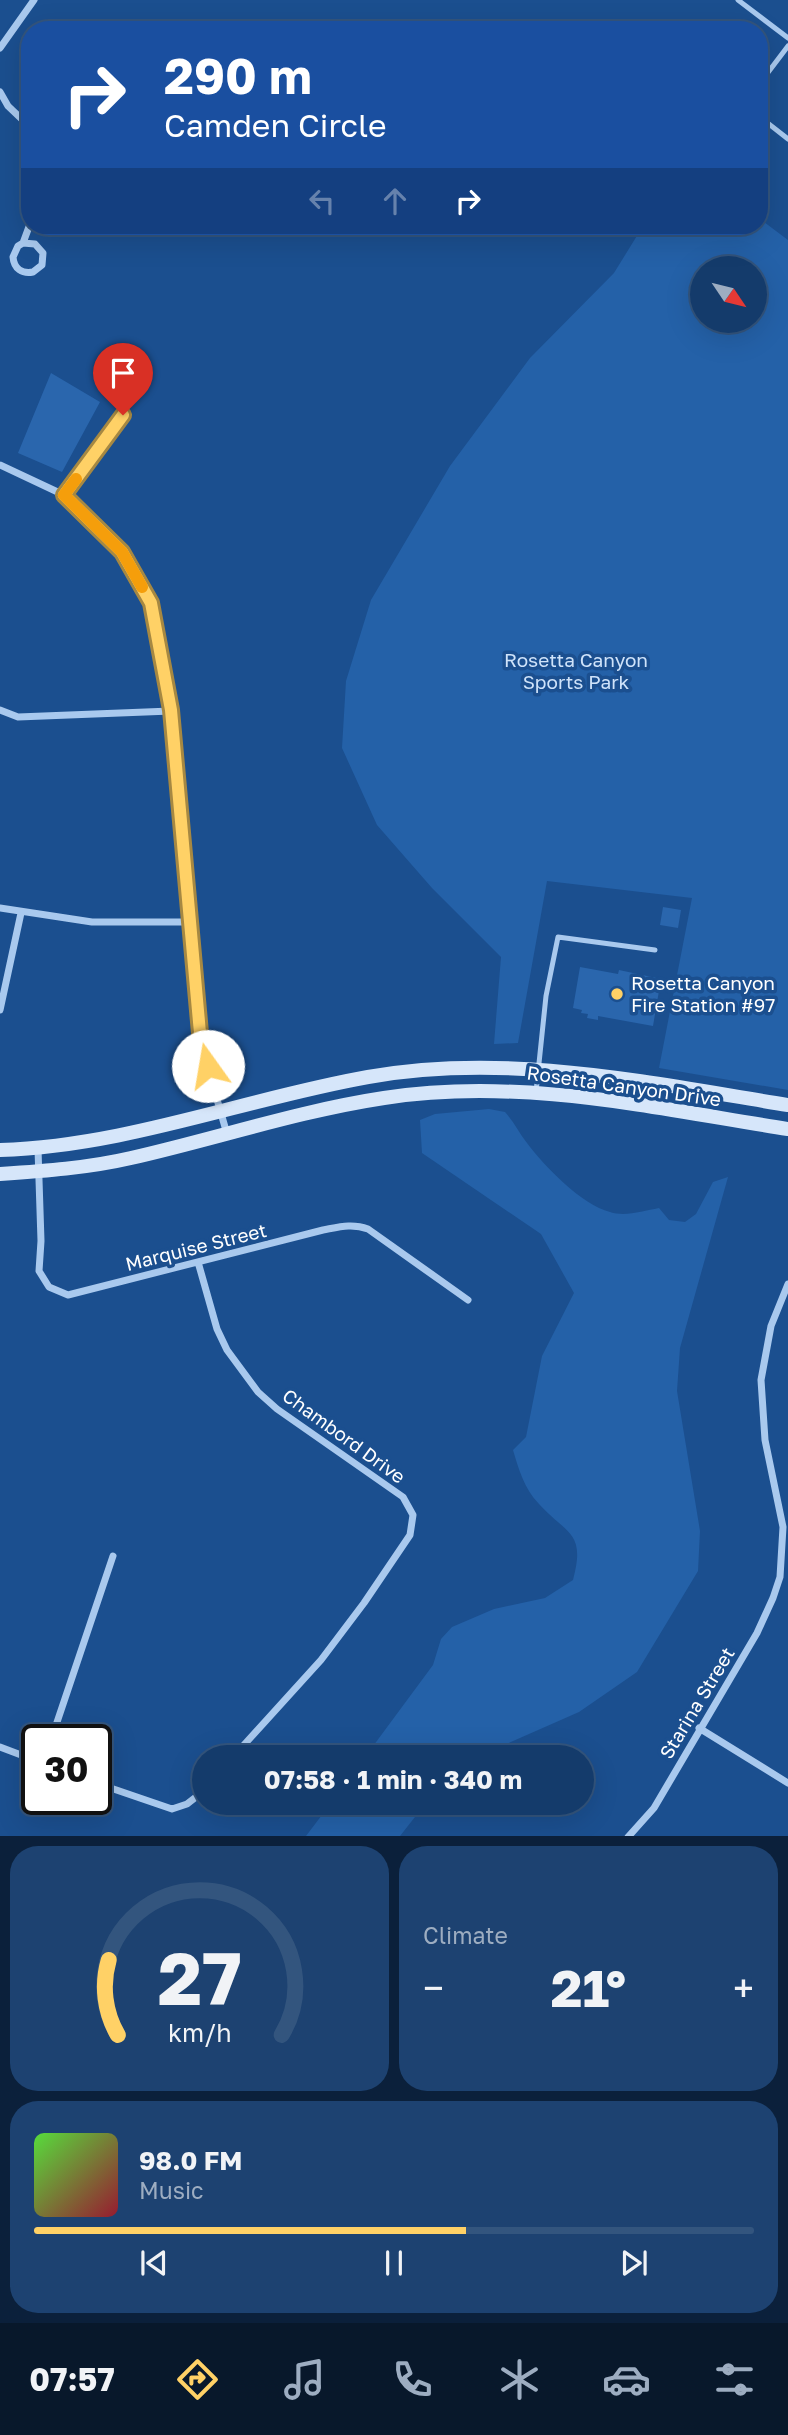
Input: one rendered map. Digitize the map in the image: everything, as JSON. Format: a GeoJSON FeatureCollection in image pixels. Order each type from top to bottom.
{"type":"FeatureCollection","features":[{"type":"Feature","properties":{"kind":"street"},"geometry":{"type":"LineString","coordinates":[[0,48],[34,0]]}},
{"type":"Feature","properties":{"kind":"street"},"geometry":{"type":"LineString","coordinates":[[0,92],[8,106],[21,118]]}},
{"type":"Feature","properties":{"kind":"street"},"geometry":{"type":"LineString","coordinates":[[23,243],[35,244],[43,253],[42,265],[33,272],[21,272],[14,263],[14,251],[23,243],[26,235]]}},
{"type":"Feature","properties":{"kind":"street"},"geometry":{"type":"LineString","coordinates":[[64,495],[123,415]]}},
{"type":"Feature","properties":{"kind":"street"},"geometry":{"type":"LineString","coordinates":[[0,465],[64,495],[122,552],[151,603],[171,710],[201,1044],[227,1134]]}},
{"type":"Feature","properties":{"kind":"street"},"geometry":{"type":"LineString","coordinates":[[0,710],[18,717],[171,710]]}},
{"type":"Feature","properties":{"kind":"street"},"geometry":{"type":"LineString","coordinates":[[0,908],[92,922],[190,922]]}},
{"type":"Feature","properties":{"kind":"street"},"geometry":{"type":"LineString","coordinates":[[0,1010],[21,912]]}},
{"type":"Feature","properties":{"kind":"street","name":"Rosetta Canyon Drive"},"geometry":{"type":"LineString","coordinates":[[0,1150],[38,1149],[121,1136],[368,1077],[459,1068],[537,1068],[592,1074],[788,1105]]}},
{"type":"Feature","properties":{"kind":"street","name":"Rosetta Canyon Drive"},"geometry":{"type":"LineString","coordinates":[[0,1174],[118,1161],[383,1098],[449,1091],[506,1090],[584,1096],[788,1129]]}},
{"type":"Feature","properties":{"kind":"street","name":"Marquise Street"},"geometry":{"type":"LineString","coordinates":[[38,1149],[41,1241],[39,1271],[49,1287],[68,1294],[323,1230],[359,1225],[368,1228],[468,1300]]}},
{"type":"Feature","properties":{"kind":"street","name":"Chambord Drive"},"geometry":{"type":"LineString","coordinates":[[198,1262],[217,1329],[227,1350],[258,1392],[277,1409],[403,1497],[413,1515],[410,1535],[363,1604],[321,1660],[244,1745]]}},
{"type":"Feature","properties":{"kind":"street","name":"Starina Street"},"geometry":{"type":"LineString","coordinates":[[628,1836],[654,1808],[757,1633],[784,1578],[783,1527],[765,1440],[761,1380],[771,1326],[788,1284]]}},
{"type":"Feature","properties":{"kind":"street"},"geometry":{"type":"LineString","coordinates":[[56,1724],[113,1556]]}},
{"type":"Feature","properties":{"kind":"street"},"geometry":{"type":"LineString","coordinates":[[699,1728],[788,1783]]}},
{"type":"Feature","properties":{"kind":"street"},"geometry":{"type":"LineString","coordinates":[[0,1747],[21,1755]]}},
{"type":"Feature","properties":{"kind":"street"},"geometry":{"type":"LineString","coordinates":[[112,1788],[172,1809],[192,1800]]}},
{"type":"Feature","properties":{"kind":"lane"},"geometry":{"type":"LineString","coordinates":[[738,0],[766,21]]}},
{"type":"Feature","properties":{"kind":"lane"},"geometry":{"type":"LineString","coordinates":[[768,23],[788,38]]}},
{"type":"Feature","properties":{"kind":"lane"},"geometry":{"type":"LineString","coordinates":[[768,72],[788,46]]}},
{"type":"Feature","properties":{"kind":"lane"},"geometry":{"type":"LineString","coordinates":[[768,123],[788,139]]}},
{"type":"Feature","properties":{"kind":"lane"},"geometry":{"type":"LineString","coordinates":[[782,134],[788,126]]}},
{"type":"Feature","properties":{"kind":"lane"},"geometry":{"type":"LineString","coordinates":[[536,1092],[546,996],[558,937],[655,950]]}},
{"type":"Feature","properties":{"kind":"green space","name":"Rosetta Canyon Sports Park"},"geometry":{"type":"Polygon","coordinates":[[[768,225],[788,240],[788,1090],[659,1068],[692,898],[547,881],[518,1043],[494,1044],[501,957],[432,888],[377,825],[342,748],[346,681],[371,600],[450,466],[530,358],[614,273],[637,235],[768,235],[768,225]]]}},
{"type":"Feature","properties":{"kind":"green space"},"geometry":{"type":"Polygon","coordinates":[[[489,1109],[505,1112],[553,1173],[588,1202],[610,1212],[628,1214],[659,1208],[669,1220],[685,1222],[696,1214],[713,1182],[728,1177],[680,1348],[677,1391],[700,1531],[698,1571],[637,1672],[579,1712],[504,1745],[374,1745],[433,1665],[441,1639],[452,1627],[494,1609],[545,1598],[573,1580],[576,1564],[577,1552],[571,1535],[529,1492],[513,1450],[526,1437],[542,1356],[574,1293],[541,1234],[422,1153],[420,1120],[435,1114],[489,1109]]]}},
{"type":"Feature","properties":{"kind":"green space"},"geometry":{"type":"Polygon","coordinates":[[[322,1815],[417,1815],[400,1836],[306,1836],[322,1815]]]}},
{"type":"Feature","properties":{"kind":"building"},"geometry":{"type":"Polygon","coordinates":[[[51,373],[100,402],[62,472],[18,453],[51,373]]]}},
{"type":"Feature","properties":{"kind":"building"},"geometry":{"type":"Polygon","coordinates":[[[663,907],[681,910],[678,928],[660,925],[663,907]]]}},
{"type":"Feature","properties":{"kind":"building","name":"Rosetta Canyon Fire Station #97"},"geometry":{"type":"Polygon","coordinates":[[[580,967],[618,974],[619,970],[661,979],[653,1026],[598,1016],[598,1020],[587,1018],[588,1014],[573,1008],[580,967]]]}},
{"type":"Feature","properties":{"kind":"slow traffic"},"geometry":{"type":"LineString","coordinates":[[76,479],[64,495],[122,552],[142,587]]}},
{"type":"Feature","properties":{"kind":"place","name":"Rosetta Canyon Fire Station #97"},"geometry":{"type":"Point","coordinates":[617,994]}},
{"type":"Feature","properties":{"kind":"route"},"geometry":{"type":"LineString","coordinates":[[123,415],[64,495],[122,552],[151,603],[171,710],[201,1044],[208,1066]]}}]}
